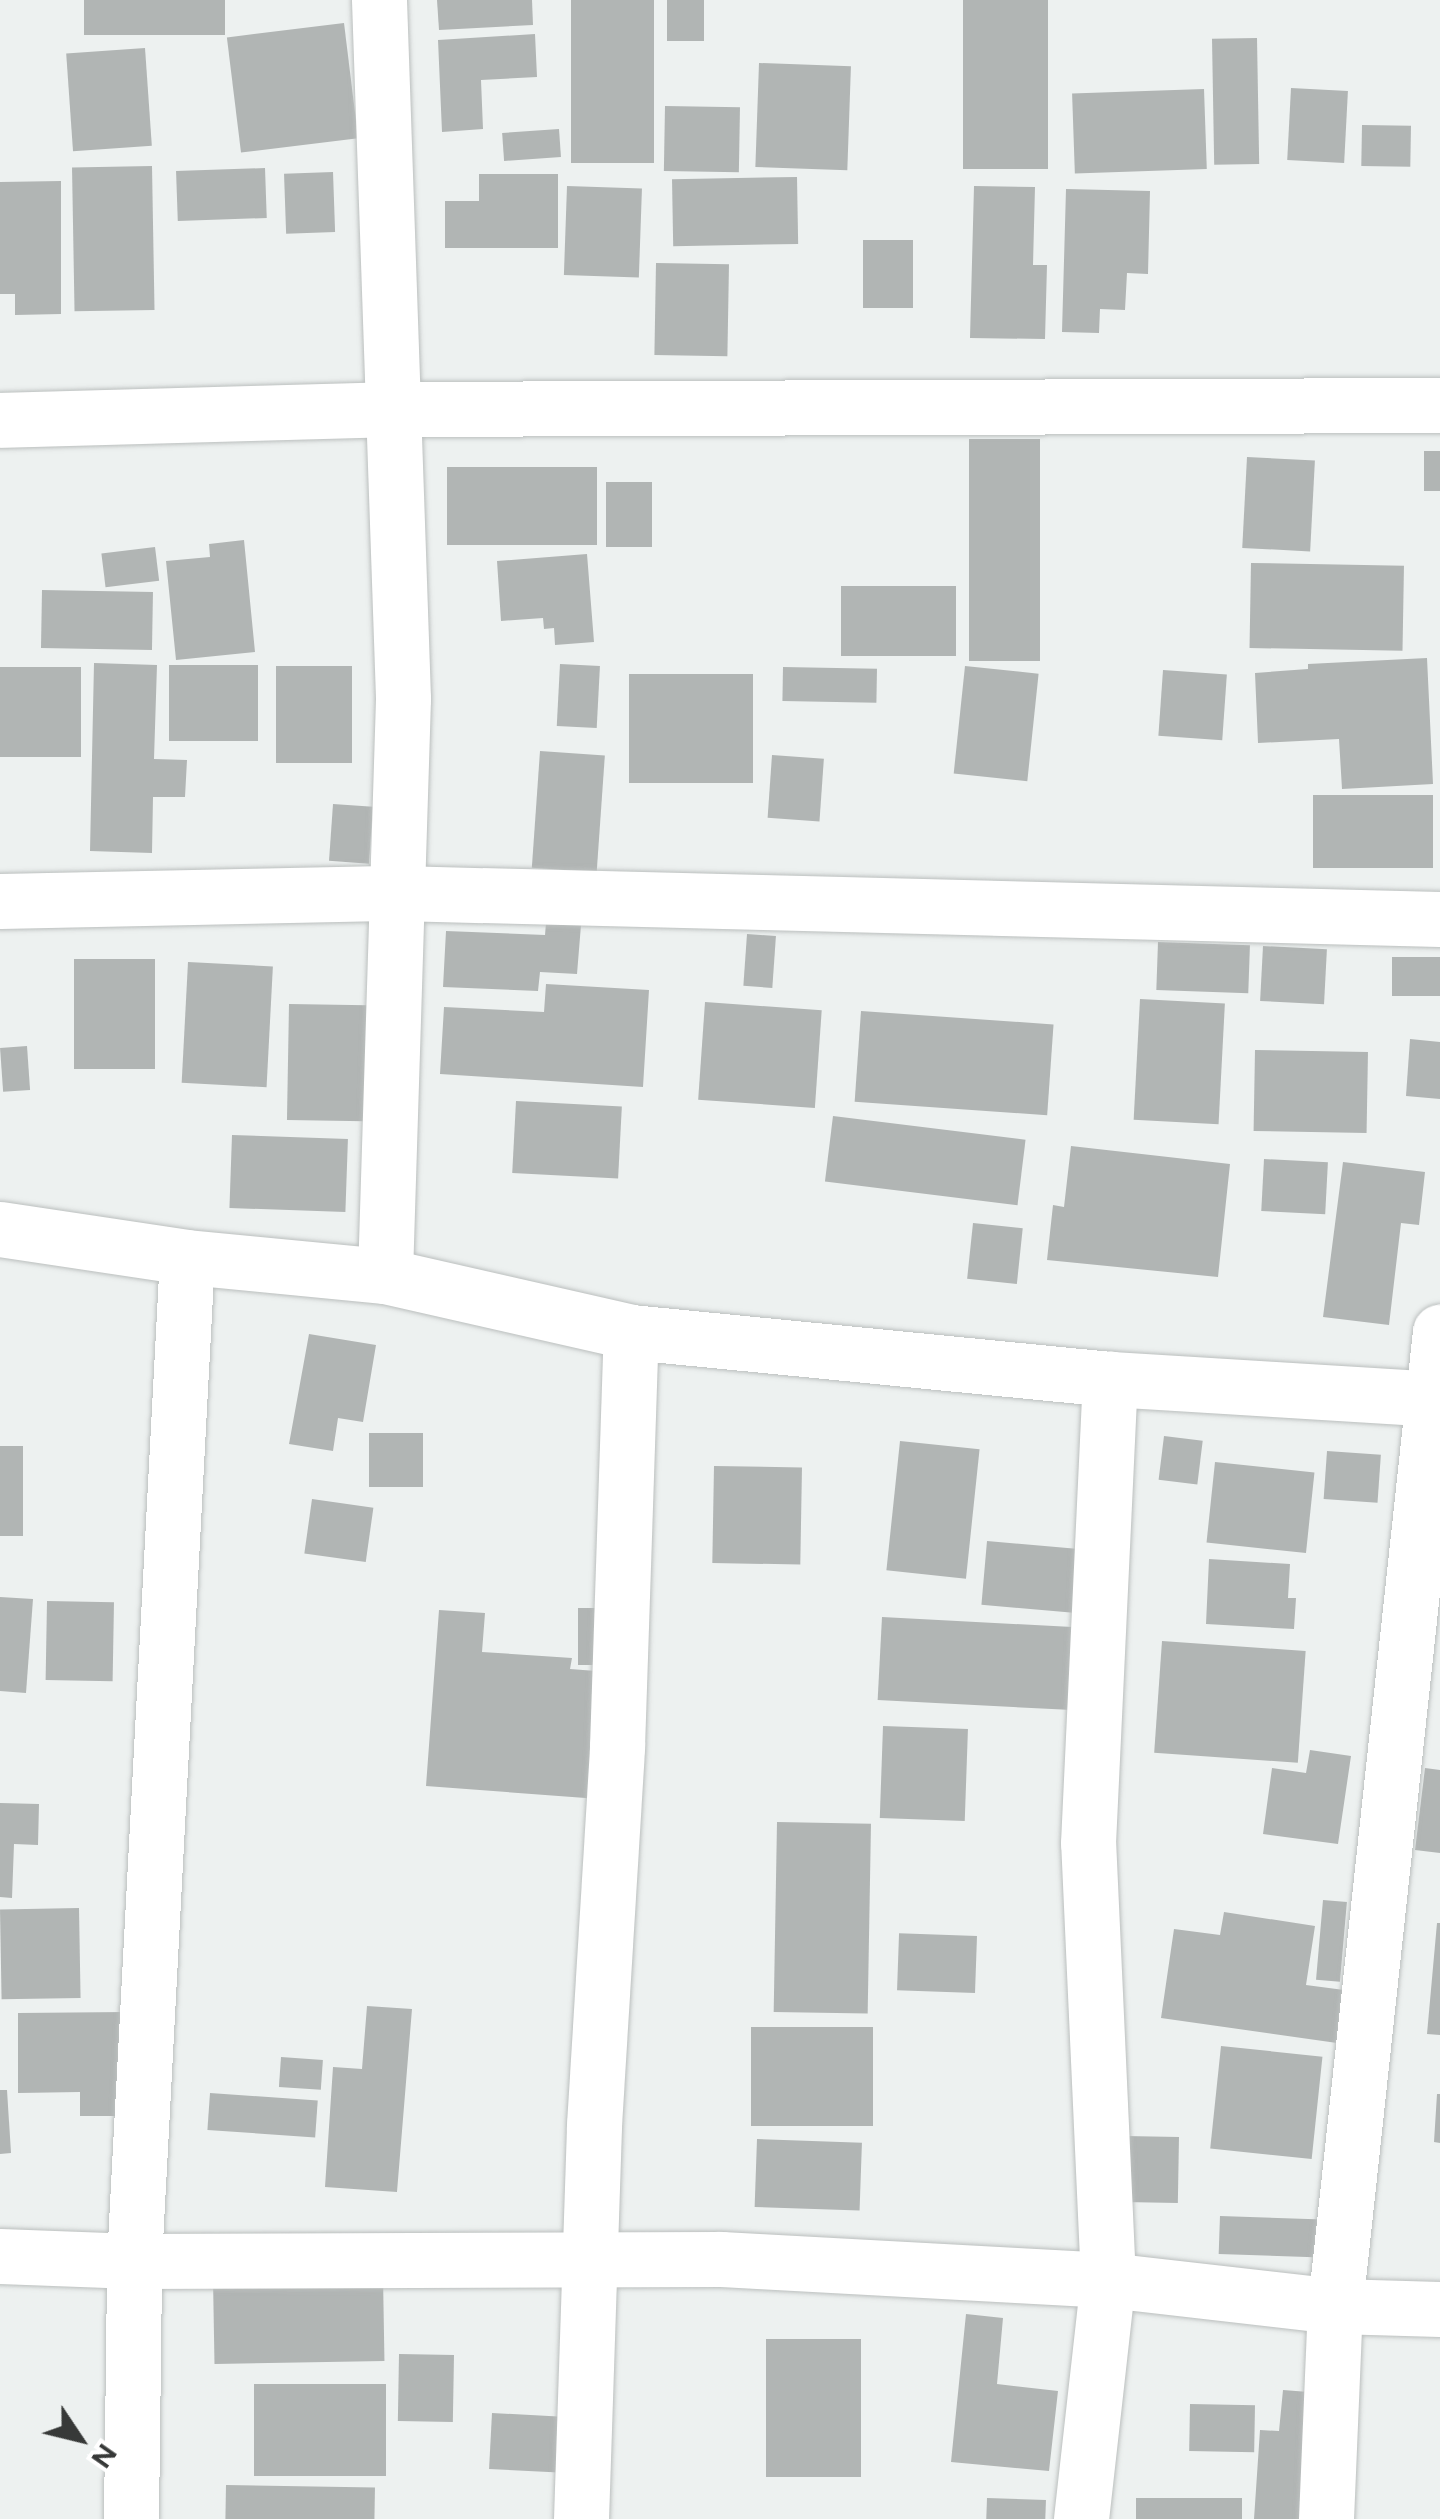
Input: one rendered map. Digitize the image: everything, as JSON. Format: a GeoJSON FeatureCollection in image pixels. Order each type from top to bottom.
{"type":"FeatureCollection","features":[{"type":"Feature","properties":{"kind":"street"},"geometry":{"type":"LineString","coordinates":[[380,0],[403,699],[385,1276]]}},
{"type":"Feature","properties":{"kind":"street"},"geometry":{"type":"LineString","coordinates":[[0,420],[395,408],[1440,404]]}},
{"type":"Feature","properties":{"kind":"street"},"geometry":{"type":"LineString","coordinates":[[0,900],[398,893],[1440,920]]}},
{"type":"Feature","properties":{"kind":"street"},"geometry":{"type":"LineString","coordinates":[[0,1229],[188,1257],[385,1276],[631,1332],[1110,1379],[1435,1398]]}},
{"type":"Feature","properties":{"kind":"street"},"geometry":{"type":"LineString","coordinates":[[131,2519],[134,2261],[188,1257]]}},
{"type":"Feature","properties":{"kind":"street"},"geometry":{"type":"LineString","coordinates":[[580,2519],[594,2125],[617,1746],[631,1332]]}},
{"type":"Feature","properties":{"kind":"street"},"geometry":{"type":"LineString","coordinates":[[1326,2519],[1335,2306],[1440,1332]]}},
{"type":"Feature","properties":{"kind":"street"},"geometry":{"type":"LineString","coordinates":[[1081,2519],[1108,2280],[1088,1843],[1110,1379]]}},
{"type":"Feature","properties":{"kind":"street"},"geometry":{"type":"LineString","coordinates":[[0,2256],[134,2261],[721,2258],[1108,2280],[1335,2306],[1440,2309]]}},
{"type":"Feature","properties":{"kind":"building"},"geometry":{"type":"Polygon","coordinates":[[[84,0],[225,0],[225,35],[84,35],[84,0]]]}},
{"type":"Feature","properties":{"kind":"building"},"geometry":{"type":"Polygon","coordinates":[[[437,0],[532,0],[533,25],[439,30],[437,0]]]}},
{"type":"Feature","properties":{"kind":"building"},"geometry":{"type":"Polygon","coordinates":[[[571,0],[654,0],[654,163],[571,163],[571,0]]]}},
{"type":"Feature","properties":{"kind":"building"},"geometry":{"type":"Polygon","coordinates":[[[667,0],[704,0],[704,41],[667,41],[667,0]]]}},
{"type":"Feature","properties":{"kind":"building"},"geometry":{"type":"Polygon","coordinates":[[[963,0],[1048,0],[1048,169],[963,169],[963,0]]]}},
{"type":"Feature","properties":{"kind":"building"},"geometry":{"type":"Polygon","coordinates":[[[344,23],[358,138],[241,153],[227,37],[344,23]]]}},
{"type":"Feature","properties":{"kind":"building"},"geometry":{"type":"Polygon","coordinates":[[[535,34],[537,77],[481,80],[483,129],[442,132],[438,40],[535,34]]]}},
{"type":"Feature","properties":{"kind":"building"},"geometry":{"type":"Polygon","coordinates":[[[1257,38],[1259,164],[1214,165],[1212,39],[1257,38]]]}},
{"type":"Feature","properties":{"kind":"building"},"geometry":{"type":"Polygon","coordinates":[[[145,48],[152,146],[73,151],[66,54],[145,48]]]}},
{"type":"Feature","properties":{"kind":"building"},"geometry":{"type":"Polygon","coordinates":[[[759,63],[851,66],[847,170],[755,167],[759,63]]]}},
{"type":"Feature","properties":{"kind":"building"},"geometry":{"type":"Polygon","coordinates":[[[1291,88],[1348,91],[1344,163],[1287,160],[1291,88]]]}},
{"type":"Feature","properties":{"kind":"building"},"geometry":{"type":"Polygon","coordinates":[[[1204,89],[1207,169],[1075,174],[1072,94],[1204,89]]]}},
{"type":"Feature","properties":{"kind":"building"},"geometry":{"type":"Polygon","coordinates":[[[665,106],[740,107],[739,172],[664,171],[665,106]]]}},
{"type":"Feature","properties":{"kind":"building"},"geometry":{"type":"Polygon","coordinates":[[[1362,125],[1411,126],[1410,167],[1361,166],[1362,125]]]}},
{"type":"Feature","properties":{"kind":"building"},"geometry":{"type":"Polygon","coordinates":[[[559,129],[561,157],[504,161],[502,133],[559,129]]]}},
{"type":"Feature","properties":{"kind":"building"},"geometry":{"type":"Polygon","coordinates":[[[152,166],[155,310],[75,311],[72,167],[152,166]]]}},
{"type":"Feature","properties":{"kind":"building"},"geometry":{"type":"Polygon","coordinates":[[[265,168],[267,218],[178,221],[176,171],[265,168]]]}},
{"type":"Feature","properties":{"kind":"building"},"geometry":{"type":"Polygon","coordinates":[[[333,172],[335,232],[286,234],[284,174],[333,172]]]}},
{"type":"Feature","properties":{"kind":"building"},"geometry":{"type":"Polygon","coordinates":[[[479,174],[558,174],[558,248],[445,248],[445,201],[479,201],[479,174]]]}},
{"type":"Feature","properties":{"kind":"building"},"geometry":{"type":"Polygon","coordinates":[[[797,177],[798,244],[673,246],[672,179],[797,177]]]}},
{"type":"Feature","properties":{"kind":"building"},"geometry":{"type":"Polygon","coordinates":[[[61,181],[61,314],[15,315],[15,294],[0,294],[0,182],[61,181]]]}},
{"type":"Feature","properties":{"kind":"building"},"geometry":{"type":"Polygon","coordinates":[[[567,186],[642,189],[639,278],[564,275],[567,186]]]}},
{"type":"Feature","properties":{"kind":"building"},"geometry":{"type":"Polygon","coordinates":[[[974,186],[1035,187],[1033,265],[1047,265],[1045,339],[970,338],[974,186]]]}},
{"type":"Feature","properties":{"kind":"building"},"geometry":{"type":"Polygon","coordinates":[[[1066,189],[1150,191],[1148,274],[1127,273],[1125,310],[1100,309],[1099,333],[1062,332],[1066,189]]]}},
{"type":"Feature","properties":{"kind":"building"},"geometry":{"type":"Polygon","coordinates":[[[863,240],[913,240],[913,308],[863,308],[863,240]]]}},
{"type":"Feature","properties":{"kind":"building"},"geometry":{"type":"Polygon","coordinates":[[[656,263],[729,264],[727,356],[654,355],[656,263]]]}},
{"type":"Feature","properties":{"kind":"building"},"geometry":{"type":"Polygon","coordinates":[[[969,439],[1040,439],[1040,661],[969,661],[969,439]]]}},
{"type":"Feature","properties":{"kind":"building"},"geometry":{"type":"Polygon","coordinates":[[[1424,451],[1440,451],[1440,491],[1424,491],[1424,451]]]}},
{"type":"Feature","properties":{"kind":"building"},"geometry":{"type":"Polygon","coordinates":[[[1247,457],[1315,461],[1310,551],[1242,548],[1247,457]]]}},
{"type":"Feature","properties":{"kind":"building"},"geometry":{"type":"Polygon","coordinates":[[[447,467],[597,467],[597,545],[447,545],[447,467]]]}},
{"type":"Feature","properties":{"kind":"building"},"geometry":{"type":"Polygon","coordinates":[[[606,482],[652,482],[652,547],[606,547],[606,482]]]}},
{"type":"Feature","properties":{"kind":"building"},"geometry":{"type":"Polygon","coordinates":[[[244,540],[255,652],[176,660],[166,561],[210,557],[209,544],[244,540]]]}},
{"type":"Feature","properties":{"kind":"building"},"geometry":{"type":"Polygon","coordinates":[[[155,547],[159,581],[106,587],[101,554],[155,547]]]}},
{"type":"Feature","properties":{"kind":"building"},"geometry":{"type":"Polygon","coordinates":[[[587,554],[594,642],[555,645],[554,628],[544,629],[543,618],[501,621],[497,561],[587,554]]]}},
{"type":"Feature","properties":{"kind":"building"},"geometry":{"type":"Polygon","coordinates":[[[1251,563],[1404,566],[1402,651],[1250,648],[1251,563]]]}},
{"type":"Feature","properties":{"kind":"building"},"geometry":{"type":"Polygon","coordinates":[[[841,586],[956,586],[956,656],[841,656],[841,586]]]}},
{"type":"Feature","properties":{"kind":"building"},"geometry":{"type":"Polygon","coordinates":[[[42,590],[153,592],[152,650],[41,648],[42,590]]]}},
{"type":"Feature","properties":{"kind":"building"},"geometry":{"type":"Polygon","coordinates":[[[1427,658],[1433,784],[1342,789],[1339,739],[1258,743],[1255,673],[1308,669],[1308,664],[1427,658]]]}},
{"type":"Feature","properties":{"kind":"building"},"geometry":{"type":"Polygon","coordinates":[[[94,663],[157,665],[154,759],[187,760],[185,797],[153,797],[152,853],[90,851],[94,663]]]}},
{"type":"Feature","properties":{"kind":"building"},"geometry":{"type":"Polygon","coordinates":[[[560,664],[600,666],[597,728],[557,726],[560,664]]]}},
{"type":"Feature","properties":{"kind":"building"},"geometry":{"type":"Polygon","coordinates":[[[169,665],[258,665],[258,741],[169,741],[169,665]]]}},
{"type":"Feature","properties":{"kind":"building"},"geometry":{"type":"Polygon","coordinates":[[[276,666],[352,666],[352,763],[276,763],[276,666]]]}},
{"type":"Feature","properties":{"kind":"building"},"geometry":{"type":"Polygon","coordinates":[[[965,666],[1039,674],[1027,781],[954,773],[965,666]]]}},
{"type":"Feature","properties":{"kind":"building"},"geometry":{"type":"Polygon","coordinates":[[[0,667],[81,667],[81,757],[0,757],[0,667]]]}},
{"type":"Feature","properties":{"kind":"building"},"geometry":{"type":"Polygon","coordinates":[[[783,667],[877,669],[876,703],[782,701],[783,667]]]}},
{"type":"Feature","properties":{"kind":"building"},"geometry":{"type":"Polygon","coordinates":[[[1163,670],[1227,674],[1222,740],[1158,736],[1163,670]]]}},
{"type":"Feature","properties":{"kind":"building"},"geometry":{"type":"Polygon","coordinates":[[[629,674],[753,674],[753,783],[629,783],[629,674]]]}},
{"type":"Feature","properties":{"kind":"building"},"geometry":{"type":"Polygon","coordinates":[[[540,751],[605,756],[597,872],[532,868],[540,751]]]}},
{"type":"Feature","properties":{"kind":"building"},"geometry":{"type":"Polygon","coordinates":[[[772,755],[824,759],[819,821],[768,818],[772,755]]]}},
{"type":"Feature","properties":{"kind":"building"},"geometry":{"type":"Polygon","coordinates":[[[1313,795],[1433,795],[1433,868],[1313,868],[1313,795]]]}},
{"type":"Feature","properties":{"kind":"building"},"geometry":{"type":"Polygon","coordinates":[[[333,804],[373,807],[369,864],[329,861],[333,804]]]}},
{"type":"Feature","properties":{"kind":"building"},"geometry":{"type":"Polygon","coordinates":[[[546,923],[581,925],[577,974],[540,972],[538,991],[443,987],[446,931],[545,935],[546,923]]]}},
{"type":"Feature","properties":{"kind":"building"},"geometry":{"type":"Polygon","coordinates":[[[747,934],[776,936],[772,988],[743,986],[747,934]]]}},
{"type":"Feature","properties":{"kind":"building"},"geometry":{"type":"Polygon","coordinates":[[[1158,942],[1250,945],[1248,993],[1156,990],[1158,942]]]}},
{"type":"Feature","properties":{"kind":"building"},"geometry":{"type":"Polygon","coordinates":[[[1263,946],[1327,949],[1324,1004],[1260,1001],[1263,946]]]}},
{"type":"Feature","properties":{"kind":"building"},"geometry":{"type":"Polygon","coordinates":[[[1392,957],[1440,957],[1440,996],[1392,996],[1392,957]]]}},
{"type":"Feature","properties":{"kind":"building"},"geometry":{"type":"Polygon","coordinates":[[[74,959],[155,959],[155,1069],[74,1069],[74,959]]]}},
{"type":"Feature","properties":{"kind":"building"},"geometry":{"type":"Polygon","coordinates":[[[188,962],[273,966],[267,1087],[182,1083],[188,962]]]}},
{"type":"Feature","properties":{"kind":"building"},"geometry":{"type":"Polygon","coordinates":[[[546,984],[649,990],[643,1087],[440,1074],[444,1007],[544,1012],[546,984]]]}},
{"type":"Feature","properties":{"kind":"building"},"geometry":{"type":"Polygon","coordinates":[[[1140,999],[1225,1003],[1219,1124],[1134,1120],[1140,999]]]}},
{"type":"Feature","properties":{"kind":"building"},"geometry":{"type":"Polygon","coordinates":[[[705,1002],[822,1010],[815,1108],[698,1100],[705,1002]]]}},
{"type":"Feature","properties":{"kind":"building"},"geometry":{"type":"Polygon","coordinates":[[[289,1004],[367,1005],[365,1121],[287,1120],[289,1004]]]}},
{"type":"Feature","properties":{"kind":"building"},"geometry":{"type":"Polygon","coordinates":[[[861,1011],[1054,1024],[1047,1115],[855,1102],[861,1011]]]}},
{"type":"Feature","properties":{"kind":"building"},"geometry":{"type":"Polygon","coordinates":[[[1410,1039],[1440,1042],[1440,1099],[1406,1096],[1410,1039]]]}},
{"type":"Feature","properties":{"kind":"building"},"geometry":{"type":"Polygon","coordinates":[[[27,1046],[30,1090],[3,1092],[0,1048],[27,1046]]]}},
{"type":"Feature","properties":{"kind":"building"},"geometry":{"type":"Polygon","coordinates":[[[1255,1050],[1368,1052],[1367,1133],[1254,1131],[1255,1050]]]}},
{"type":"Feature","properties":{"kind":"building"},"geometry":{"type":"Polygon","coordinates":[[[516,1101],[622,1107],[618,1178],[512,1173],[516,1101]]]}},
{"type":"Feature","properties":{"kind":"building"},"geometry":{"type":"Polygon","coordinates":[[[833,1116],[1026,1140],[1018,1205],[825,1182],[833,1116]]]}},
{"type":"Feature","properties":{"kind":"building"},"geometry":{"type":"Polygon","coordinates":[[[232,1135],[348,1139],[345,1212],[229,1208],[232,1135]]]}},
{"type":"Feature","properties":{"kind":"building"},"geometry":{"type":"Polygon","coordinates":[[[1071,1146],[1230,1164],[1218,1277],[1047,1260],[1053,1205],[1064,1207],[1071,1146]]]}},
{"type":"Feature","properties":{"kind":"building"},"geometry":{"type":"Polygon","coordinates":[[[1264,1159],[1328,1162],[1325,1214],[1261,1211],[1264,1159]]]}},
{"type":"Feature","properties":{"kind":"building"},"geometry":{"type":"Polygon","coordinates":[[[1343,1162],[1425,1172],[1419,1225],[1401,1223],[1389,1325],[1323,1317],[1343,1162]]]}},
{"type":"Feature","properties":{"kind":"building"},"geometry":{"type":"Polygon","coordinates":[[[973,1223],[1023,1228],[1017,1284],[967,1279],[973,1223]]]}},
{"type":"Feature","properties":{"kind":"building"},"geometry":{"type":"Polygon","coordinates":[[[309,1334],[376,1345],[363,1422],[338,1418],[333,1451],[289,1444],[309,1334]]]}},
{"type":"Feature","properties":{"kind":"building"},"geometry":{"type":"Polygon","coordinates":[[[369,1433],[423,1433],[423,1487],[369,1487],[369,1433]]]}},
{"type":"Feature","properties":{"kind":"building"},"geometry":{"type":"Polygon","coordinates":[[[1164,1436],[1203,1441],[1197,1484],[1159,1480],[1164,1436]]]}},
{"type":"Feature","properties":{"kind":"building"},"geometry":{"type":"Polygon","coordinates":[[[900,1441],[980,1449],[966,1579],[886,1570],[900,1441]]]}},
{"type":"Feature","properties":{"kind":"building"},"geometry":{"type":"Polygon","coordinates":[[[0,1446],[23,1446],[23,1536],[0,1536],[0,1446]]]}},
{"type":"Feature","properties":{"kind":"building"},"geometry":{"type":"Polygon","coordinates":[[[1327,1451],[1381,1455],[1378,1503],[1324,1499],[1327,1451]]]}},
{"type":"Feature","properties":{"kind":"building"},"geometry":{"type":"Polygon","coordinates":[[[1215,1462],[1314,1472],[1306,1553],[1207,1543],[1215,1462]]]}},
{"type":"Feature","properties":{"kind":"building"},"geometry":{"type":"Polygon","coordinates":[[[714,1466],[802,1468],[800,1565],[712,1563],[714,1466]]]}},
{"type":"Feature","properties":{"kind":"building"},"geometry":{"type":"Polygon","coordinates":[[[312,1499],[373,1508],[366,1562],[304,1553],[312,1499]]]}},
{"type":"Feature","properties":{"kind":"building"},"geometry":{"type":"Polygon","coordinates":[[[987,1541],[1082,1549],[1076,1613],[981,1605],[987,1541]]]}},
{"type":"Feature","properties":{"kind":"building"},"geometry":{"type":"Polygon","coordinates":[[[1209,1559],[1290,1564],[1288,1598],[1296,1598],[1294,1629],[1206,1624],[1209,1559]]]}},
{"type":"Feature","properties":{"kind":"building"},"geometry":{"type":"Polygon","coordinates":[[[0,1597],[33,1599],[26,1693],[0,1691],[0,1597]]]}},
{"type":"Feature","properties":{"kind":"building"},"geometry":{"type":"Polygon","coordinates":[[[47,1601],[114,1602],[113,1681],[46,1680],[47,1601]]]}},
{"type":"Feature","properties":{"kind":"building"},"geometry":{"type":"Polygon","coordinates":[[[578,1608],[615,1608],[615,1665],[578,1665],[578,1608]]]}},
{"type":"Feature","properties":{"kind":"building"},"geometry":{"type":"Polygon","coordinates":[[[439,1610],[485,1613],[482,1652],[572,1658],[570,1669],[609,1672],[599,1799],[426,1786],[439,1610]]]}},
{"type":"Feature","properties":{"kind":"building"},"geometry":{"type":"Polygon","coordinates":[[[882,1617],[1082,1627],[1077,1710],[878,1700],[882,1617]]]}},
{"type":"Feature","properties":{"kind":"building"},"geometry":{"type":"Polygon","coordinates":[[[1162,1641],[1306,1651],[1298,1763],[1154,1753],[1162,1641]]]}},
{"type":"Feature","properties":{"kind":"building"},"geometry":{"type":"Polygon","coordinates":[[[883,1726],[968,1729],[965,1821],[880,1818],[883,1726]]]}},
{"type":"Feature","properties":{"kind":"building"},"geometry":{"type":"Polygon","coordinates":[[[1310,1750],[1351,1756],[1338,1844],[1263,1834],[1272,1768],[1306,1773],[1310,1750]]]}},
{"type":"Feature","properties":{"kind":"building"},"geometry":{"type":"Polygon","coordinates":[[[1425,1768],[1440,1770],[1440,1853],[1415,1850],[1425,1768]]]}},
{"type":"Feature","properties":{"kind":"building"},"geometry":{"type":"Polygon","coordinates":[[[0,1803],[39,1804],[38,1845],[14,1844],[12,1898],[0,1897],[0,1803]]]}},
{"type":"Feature","properties":{"kind":"building"},"geometry":{"type":"Polygon","coordinates":[[[777,1822],[871,1824],[868,2014],[774,2012],[777,1822]]]}},
{"type":"Feature","properties":{"kind":"building"},"geometry":{"type":"Polygon","coordinates":[[[1323,1900],[1347,1902],[1340,1982],[1316,1980],[1323,1900]]]}},
{"type":"Feature","properties":{"kind":"building"},"geometry":{"type":"Polygon","coordinates":[[[79,1908],[81,1998],[2,1999],[0,1909],[79,1908]]]}},
{"type":"Feature","properties":{"kind":"building"},"geometry":{"type":"Polygon","coordinates":[[[1224,1912],[1315,1926],[1306,1985],[1344,1990],[1337,2043],[1161,2018],[1174,1929],[1220,1935],[1224,1912]]]}},
{"type":"Feature","properties":{"kind":"building"},"geometry":{"type":"Polygon","coordinates":[[[1440,1923],[1440,2035],[1427,2034],[1440,1923]]]}},
{"type":"Feature","properties":{"kind":"building"},"geometry":{"type":"Polygon","coordinates":[[[899,1933],[977,1936],[975,1993],[897,1990],[899,1933]]]}},
{"type":"Feature","properties":{"kind":"building"},"geometry":{"type":"Polygon","coordinates":[[[367,2006],[412,2009],[397,2192],[325,2187],[333,2067],[362,2069],[367,2006]]]}},
{"type":"Feature","properties":{"kind":"building"},"geometry":{"type":"Polygon","coordinates":[[[126,2012],[126,2116],[80,2116],[80,2092],[18,2093],[18,2013],[126,2012]]]}},
{"type":"Feature","properties":{"kind":"building"},"geometry":{"type":"Polygon","coordinates":[[[751,2027],[873,2027],[873,2126],[751,2126],[751,2027]]]}},
{"type":"Feature","properties":{"kind":"building"},"geometry":{"type":"Polygon","coordinates":[[[1221,2046],[1322,2057],[1312,2159],[1210,2148],[1221,2046]]]}},
{"type":"Feature","properties":{"kind":"building"},"geometry":{"type":"Polygon","coordinates":[[[281,2057],[323,2060],[321,2090],[279,2087],[281,2057]]]}},
{"type":"Feature","properties":{"kind":"building"},"geometry":{"type":"Polygon","coordinates":[[[0,2090],[7,2090],[11,2153],[0,2154],[0,2090]]]}},
{"type":"Feature","properties":{"kind":"building"},"geometry":{"type":"Polygon","coordinates":[[[210,2093],[318,2101],[315,2137],[207,2130],[210,2093]]]}},
{"type":"Feature","properties":{"kind":"building"},"geometry":{"type":"Polygon","coordinates":[[[1440,2094],[1440,2143],[1434,2142],[1440,2094]]]}},
{"type":"Feature","properties":{"kind":"building"},"geometry":{"type":"Polygon","coordinates":[[[1125,2136],[1179,2137],[1178,2203],[1124,2202],[1125,2136]]]}},
{"type":"Feature","properties":{"kind":"building"},"geometry":{"type":"Polygon","coordinates":[[[757,2139],[862,2143],[860,2211],[755,2207],[757,2139]]]}},
{"type":"Feature","properties":{"kind":"building"},"geometry":{"type":"Polygon","coordinates":[[[1220,2216],[1323,2220],[1322,2258],[1219,2254],[1220,2216]]]}},
{"type":"Feature","properties":{"kind":"building"},"geometry":{"type":"Polygon","coordinates":[[[383,2277],[384,2361],[214,2364],[213,2280],[383,2277]]]}},
{"type":"Feature","properties":{"kind":"building"},"geometry":{"type":"Polygon","coordinates":[[[966,2314],[1003,2318],[997,2384],[1058,2391],[1049,2471],[951,2462],[966,2314]]]}},
{"type":"Feature","properties":{"kind":"building"},"geometry":{"type":"Polygon","coordinates":[[[766,2339],[861,2339],[861,2477],[766,2477],[766,2339]]]}},
{"type":"Feature","properties":{"kind":"building"},"geometry":{"type":"Polygon","coordinates":[[[399,2354],[454,2355],[453,2422],[398,2421],[399,2354]]]}},
{"type":"Feature","properties":{"kind":"building"},"geometry":{"type":"Polygon","coordinates":[[[254,2384],[386,2384],[386,2476],[254,2476],[254,2384]]]}},
{"type":"Feature","properties":{"kind":"building"},"geometry":{"type":"Polygon","coordinates":[[[1283,2390],[1321,2393],[1313,2519],[1254,2519],[1260,2430],[1279,2431],[1283,2390]]]}},
{"type":"Feature","properties":{"kind":"building"},"geometry":{"type":"Polygon","coordinates":[[[1190,2404],[1255,2405],[1254,2452],[1189,2451],[1190,2404]]]}},
{"type":"Feature","properties":{"kind":"building"},"geometry":{"type":"Polygon","coordinates":[[[492,2413],[567,2417],[564,2473],[489,2469],[492,2413]]]}},
{"type":"Feature","properties":{"kind":"building"},"geometry":{"type":"Polygon","coordinates":[[[226,2485],[375,2488],[374,2519],[225,2519],[226,2485]]]}},
{"type":"Feature","properties":{"kind":"building"},"geometry":{"type":"Polygon","coordinates":[[[987,2498],[1046,2500],[1045,2519],[986,2519],[987,2498]]]}},
{"type":"Feature","properties":{"kind":"building"},"geometry":{"type":"Polygon","coordinates":[[[1136,2498],[1242,2498],[1242,2519],[1136,2519],[1136,2498]]]}}]}
